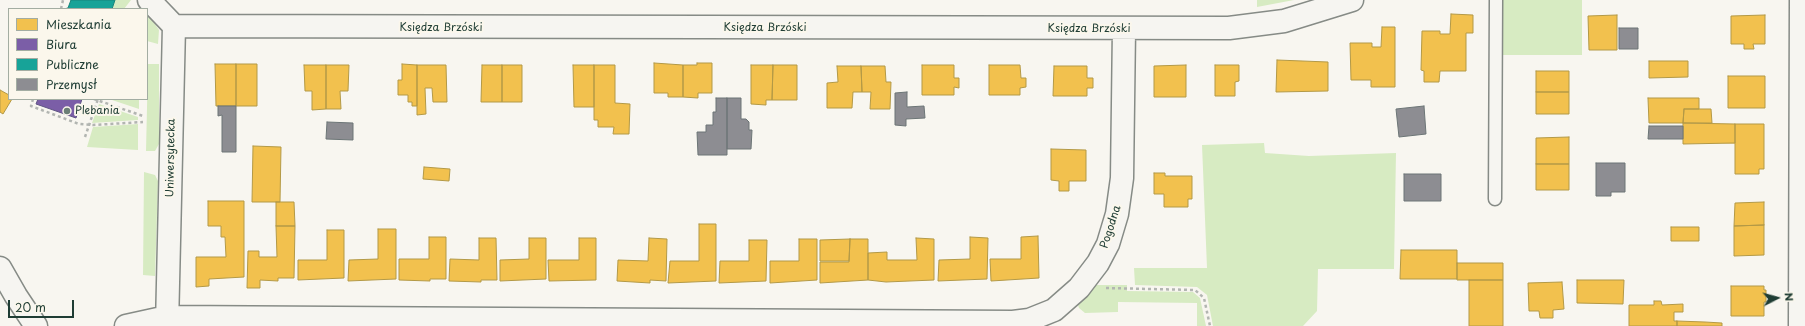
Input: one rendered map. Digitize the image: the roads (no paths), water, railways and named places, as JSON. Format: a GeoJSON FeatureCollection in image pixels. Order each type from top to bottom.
{"type":"FeatureCollection","features":[{"type":"Feature","properties":{"kind":"street"},"geometry":{"type":"LineString","coordinates":[[149,0],[174,26]]}},
{"type":"Feature","properties":{"kind":"street","name":"Księdza Brzóski"},"geometry":{"type":"LineString","coordinates":[[174,26],[1229,28],[1284,21],[1352,0]]}},
{"type":"Feature","properties":{"kind":"street"},"geometry":{"type":"LineString","coordinates":[[1800,326],[1801,0]]}},
{"type":"Feature","properties":{"kind":"street","name":"Uniwersytecka"},"geometry":{"type":"LineString","coordinates":[[167,322],[174,26]]}},
{"type":"Feature","properties":{"kind":"street","name":"Pogodna"},"geometry":{"type":"LineString","coordinates":[[126,326],[167,322],[1013,322],[1029,320],[1054,310],[1079,288],[1098,263],[1108,244],[1117,214],[1122,178],[1124,29]]}},
{"type":"Feature","properties":{"kind":"street"},"geometry":{"type":"LineString","coordinates":[[0,268],[36,326]]}},
{"type":"Feature","properties":{"kind":"street"},"geometry":{"type":"LineString","coordinates":[[16,296],[25,326]]}},
{"type":"Feature","properties":{"kind":"lane"},"geometry":{"type":"LineString","coordinates":[[1495,199],[1496,0]]}},
{"type":"Feature","properties":{"kind":"place","name":"Plebania"},"geometry":{"type":"Point","coordinates":[67,111]}}]}
